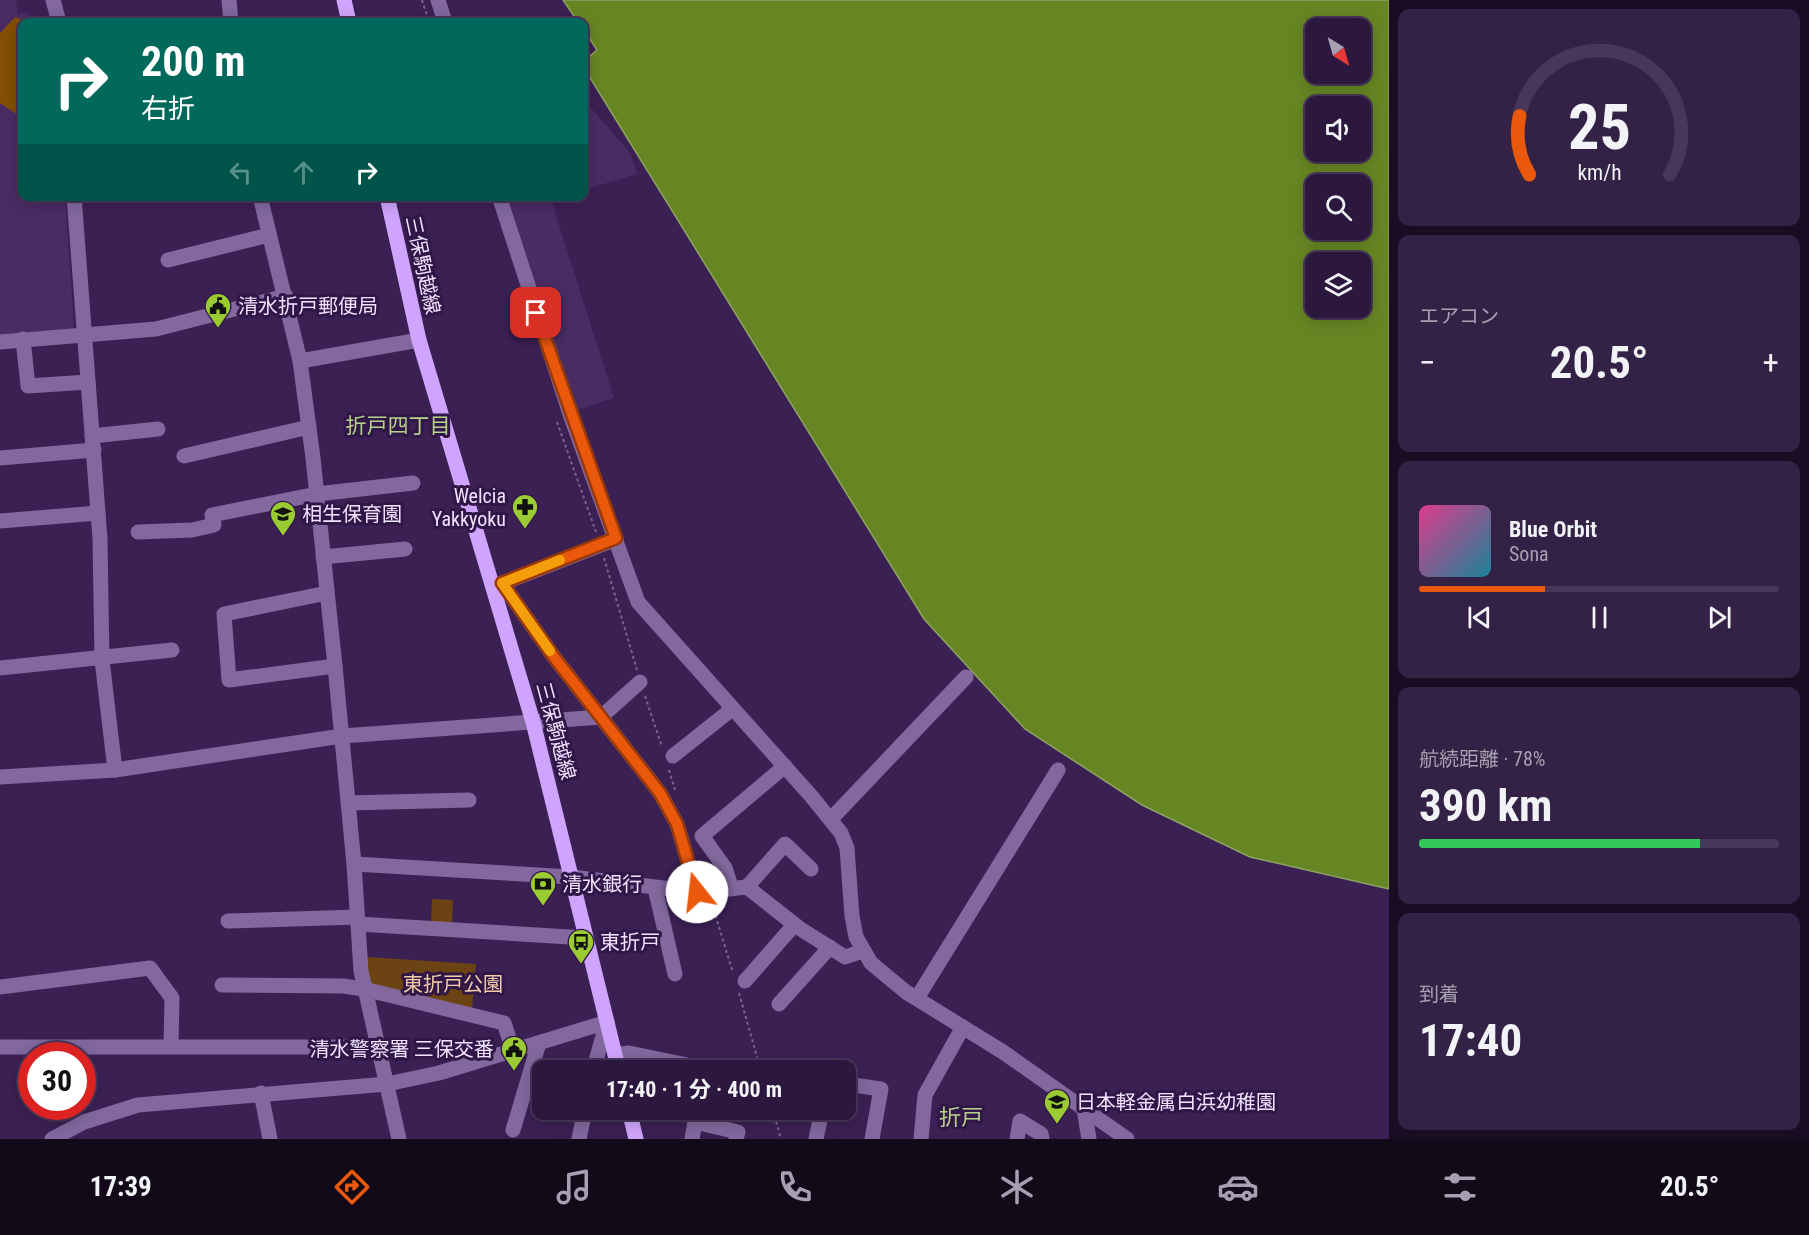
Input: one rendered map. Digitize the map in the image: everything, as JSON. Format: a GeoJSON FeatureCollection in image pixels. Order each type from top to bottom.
{"type":"FeatureCollection","features":[{"type":"Feature","properties":{"kind":"main road"},"geometry":{"type":"LineString","coordinates":[[344,0],[348,18]]}},
{"type":"Feature","properties":{"kind":"main road","name":"三保駒越線"},"geometry":{"type":"LineString","coordinates":[[388,201],[418,340],[498,585],[617,1060]]}},
{"type":"Feature","properties":{"kind":"main road"},"geometry":{"type":"LineString","coordinates":[[631,1120],[636,1139]]}},
{"type":"Feature","properties":{"kind":"street"},"geometry":{"type":"LineString","coordinates":[[53,0],[58,18]]}},
{"type":"Feature","properties":{"kind":"street"},"geometry":{"type":"LineString","coordinates":[[229,0],[231,18]]}},
{"type":"Feature","properties":{"kind":"street"},"geometry":{"type":"LineString","coordinates":[[438,0],[445,18]]}},
{"type":"Feature","properties":{"kind":"street"},"geometry":{"type":"LineString","coordinates":[[74,201],[98,513],[101,656],[115,770]]}},
{"type":"Feature","properties":{"kind":"street"},"geometry":{"type":"LineString","coordinates":[[261,201],[300,361],[335,666],[364,989],[399,1139]]}},
{"type":"Feature","properties":{"kind":"street"},"geometry":{"type":"LineString","coordinates":[[501,201],[567,406],[639,603],[841,833],[847,848],[852,916],[856,937],[863,951],[880,973],[1127,1139]]}},
{"type":"Feature","properties":{"kind":"street"},"geometry":{"type":"LineString","coordinates":[[168,260],[270,235]]}},
{"type":"Feature","properties":{"kind":"street"},"geometry":{"type":"LineString","coordinates":[[0,342],[85,333],[156,329],[286,296]]}},
{"type":"Feature","properties":{"kind":"street"},"geometry":{"type":"LineString","coordinates":[[23,339],[28,386],[88,382]]}},
{"type":"Feature","properties":{"kind":"street"},"geometry":{"type":"LineString","coordinates":[[300,361],[418,340]]}},
{"type":"Feature","properties":{"kind":"street"},"geometry":{"type":"LineString","coordinates":[[184,456],[309,427]]}},
{"type":"Feature","properties":{"kind":"street"},"geometry":{"type":"LineString","coordinates":[[0,458],[93,443],[158,429]]}},
{"type":"Feature","properties":{"kind":"street"},"geometry":{"type":"LineString","coordinates":[[138,532],[192,530],[214,525],[212,515],[317,494],[413,483]]}},
{"type":"Feature","properties":{"kind":"street"},"geometry":{"type":"LineString","coordinates":[[0,521],[98,513]]}},
{"type":"Feature","properties":{"kind":"street"},"geometry":{"type":"LineString","coordinates":[[616,538],[498,585],[660,793],[677,824],[697,892]]}},
{"type":"Feature","properties":{"kind":"street"},"geometry":{"type":"LineString","coordinates":[[323,557],[405,549]]}},
{"type":"Feature","properties":{"kind":"street"},"geometry":{"type":"LineString","coordinates":[[327,593],[224,614],[229,680],[335,666]]}},
{"type":"Feature","properties":{"kind":"street"},"geometry":{"type":"LineString","coordinates":[[0,668],[172,650]]}},
{"type":"Feature","properties":{"kind":"street"},"geometry":{"type":"LineString","coordinates":[[831,819],[966,677]]}},
{"type":"Feature","properties":{"kind":"street"},"geometry":{"type":"LineString","coordinates":[[0,777],[115,770],[342,736],[601,717],[640,682]]}},
{"type":"Feature","properties":{"kind":"street"},"geometry":{"type":"LineString","coordinates":[[668,758],[732,709]]}},
{"type":"Feature","properties":{"kind":"street"},"geometry":{"type":"LineString","coordinates":[[784,766],[702,836],[740,888],[845,957],[863,951]]}},
{"type":"Feature","properties":{"kind":"street"},"geometry":{"type":"LineString","coordinates":[[917,998],[1058,770]]}},
{"type":"Feature","properties":{"kind":"street"},"geometry":{"type":"LineString","coordinates":[[348,803],[469,800]]}},
{"type":"Feature","properties":{"kind":"street"},"geometry":{"type":"LineString","coordinates":[[354,864],[571,877],[697,892],[740,888],[784,844],[811,869]]}},
{"type":"Feature","properties":{"kind":"street"},"geometry":{"type":"LineString","coordinates":[[655,888],[675,974]]}},
{"type":"Feature","properties":{"kind":"street"},"geometry":{"type":"LineString","coordinates":[[228,921],[358,920],[586,938]]}},
{"type":"Feature","properties":{"kind":"street"},"geometry":{"type":"LineString","coordinates":[[746,981],[794,925]]}},
{"type":"Feature","properties":{"kind":"street"},"geometry":{"type":"LineString","coordinates":[[779,1004],[830,947]]}},
{"type":"Feature","properties":{"kind":"street"},"geometry":{"type":"LineString","coordinates":[[0,987],[150,968],[172,998],[171,1046]]}},
{"type":"Feature","properties":{"kind":"street"},"geometry":{"type":"LineString","coordinates":[[222,985],[343,986],[364,989],[504,1023],[513,1050]]}},
{"type":"Feature","properties":{"kind":"street"},"geometry":{"type":"LineString","coordinates":[[52,1139],[84,1122],[138,1105],[387,1084],[440,1073],[607,1022]]}},
{"type":"Feature","properties":{"kind":"street"},"geometry":{"type":"LineString","coordinates":[[595,1060],[597,1047],[607,1022]]}},
{"type":"Feature","properties":{"kind":"street"},"geometry":{"type":"LineString","coordinates":[[921,1139],[925,1095],[963,1027]]}},
{"type":"Feature","properties":{"kind":"street"},"geometry":{"type":"LineString","coordinates":[[513,1130],[539,1042]]}},
{"type":"Feature","properties":{"kind":"street"},"geometry":{"type":"LineString","coordinates":[[0,1047],[378,1047]]}},
{"type":"Feature","properties":{"kind":"street"},"geometry":{"type":"LineString","coordinates":[[615,1054],[629,1053],[663,1060]]}},
{"type":"Feature","properties":{"kind":"street"},"geometry":{"type":"LineString","coordinates":[[856,1085],[881,1089],[872,1139]]}},
{"type":"Feature","properties":{"kind":"street"},"geometry":{"type":"LineString","coordinates":[[261,1093],[269,1138]]}},
{"type":"Feature","properties":{"kind":"street"},"geometry":{"type":"LineString","coordinates":[[1084,1109],[1089,1139]]}},
{"type":"Feature","properties":{"kind":"street"},"geometry":{"type":"LineString","coordinates":[[579,1139],[583,1120]]}},
{"type":"Feature","properties":{"kind":"street"},"geometry":{"type":"LineString","coordinates":[[816,1139],[820,1120]]}},
{"type":"Feature","properties":{"kind":"street"},"geometry":{"type":"LineString","coordinates":[[1017,1139],[1020,1121],[1041,1134],[1042,1139]]}},
{"type":"Feature","properties":{"kind":"street"},"geometry":{"type":"LineString","coordinates":[[692,1139],[695,1122],[738,1132],[736,1139]]}},
{"type":"Feature","properties":{"kind":"path"},"geometry":{"type":"LineString","coordinates":[[422,0],[428,18]]}},
{"type":"Feature","properties":{"kind":"path"},"geometry":{"type":"LineString","coordinates":[[600,544],[640,682],[668,758],[676,792]]}},
{"type":"Feature","properties":{"kind":"path"},"geometry":{"type":"LineString","coordinates":[[776,1120],[781,1139]]}},
{"type":"Feature","properties":{"kind":"shaded area"},"geometry":{"type":"Polygon","coordinates":[[[0,0],[16,0],[18,14],[25,12],[33,18],[18,18],[18,201],[65,201],[74,325],[71,330],[0,336],[0,0]]]}},
{"type":"Feature","properties":{"kind":"shaded area"},"geometry":{"type":"Polygon","coordinates":[[[563,0],[1389,0],[1389,889],[1250,857],[1142,805],[1025,729],[924,619],[588,74],[588,58],[597,50],[588,36],[588,18],[575,18],[563,0]]]}},
{"type":"Feature","properties":{"kind":"shaded area"},"geometry":{"type":"Polygon","coordinates":[[[15,17],[18,18],[18,115],[0,103],[0,33],[15,17]]]}},
{"type":"Feature","properties":{"kind":"shaded area"},"geometry":{"type":"Polygon","coordinates":[[[588,105],[631,154],[637,174],[588,189],[588,105]]]}},
{"type":"Feature","properties":{"kind":"shaded area"},"geometry":{"type":"Polygon","coordinates":[[[508,201],[551,201],[614,398],[573,411],[508,201]]]}},
{"type":"Feature","properties":{"kind":"green space"},"geometry":{"type":"Polygon","coordinates":[[[432,899],[453,900],[452,923],[431,922],[432,899]]]}},
{"type":"Feature","properties":{"kind":"green space","name":"東折戸公園"},"geometry":{"type":"Polygon","coordinates":[[[367,957],[476,964],[472,1009],[370,986],[367,957]]]}},
{"type":"Feature","properties":{"kind":"slow traffic"},"geometry":{"type":"LineString","coordinates":[[550,651],[502,583],[560,560]]}},
{"type":"Feature","properties":{"kind":"place","name":"清水折戸郵便局"},"geometry":{"type":"Point","coordinates":[218,329]}},
{"type":"Feature","properties":{"kind":"place","name":"Welcia Yakkyoku"},"geometry":{"type":"Point","coordinates":[525,530]}},
{"type":"Feature","properties":{"kind":"place","name":"相生保育園"},"geometry":{"type":"Point","coordinates":[283,537]}},
{"type":"Feature","properties":{"kind":"place","name":"清水銀行"},"geometry":{"type":"Point","coordinates":[543,907]}},
{"type":"Feature","properties":{"kind":"place","name":"東折戸"},"geometry":{"type":"Point","coordinates":[581,965]}},
{"type":"Feature","properties":{"kind":"place","name":"清水警察署 三保交番"},"geometry":{"type":"Point","coordinates":[514,1072]}},
{"type":"Feature","properties":{"kind":"place","name":"日本軽金属白浜幼稚園"},"geometry":{"type":"Point","coordinates":[1057,1125]}},
{"type":"Feature","properties":{"kind":"district","name":"折戸四丁目"},"geometry":{"type":"Point","coordinates":[398,426]}},
{"type":"Feature","properties":{"kind":"district","name":"折戸"},"geometry":{"type":"Point","coordinates":[961,1117]}},
{"type":"Feature","properties":{"kind":"route"},"geometry":{"type":"LineString","coordinates":[[536,313],[571,417],[616,538],[502,583],[554,657],[660,793],[677,824],[697,892]]}}]}
